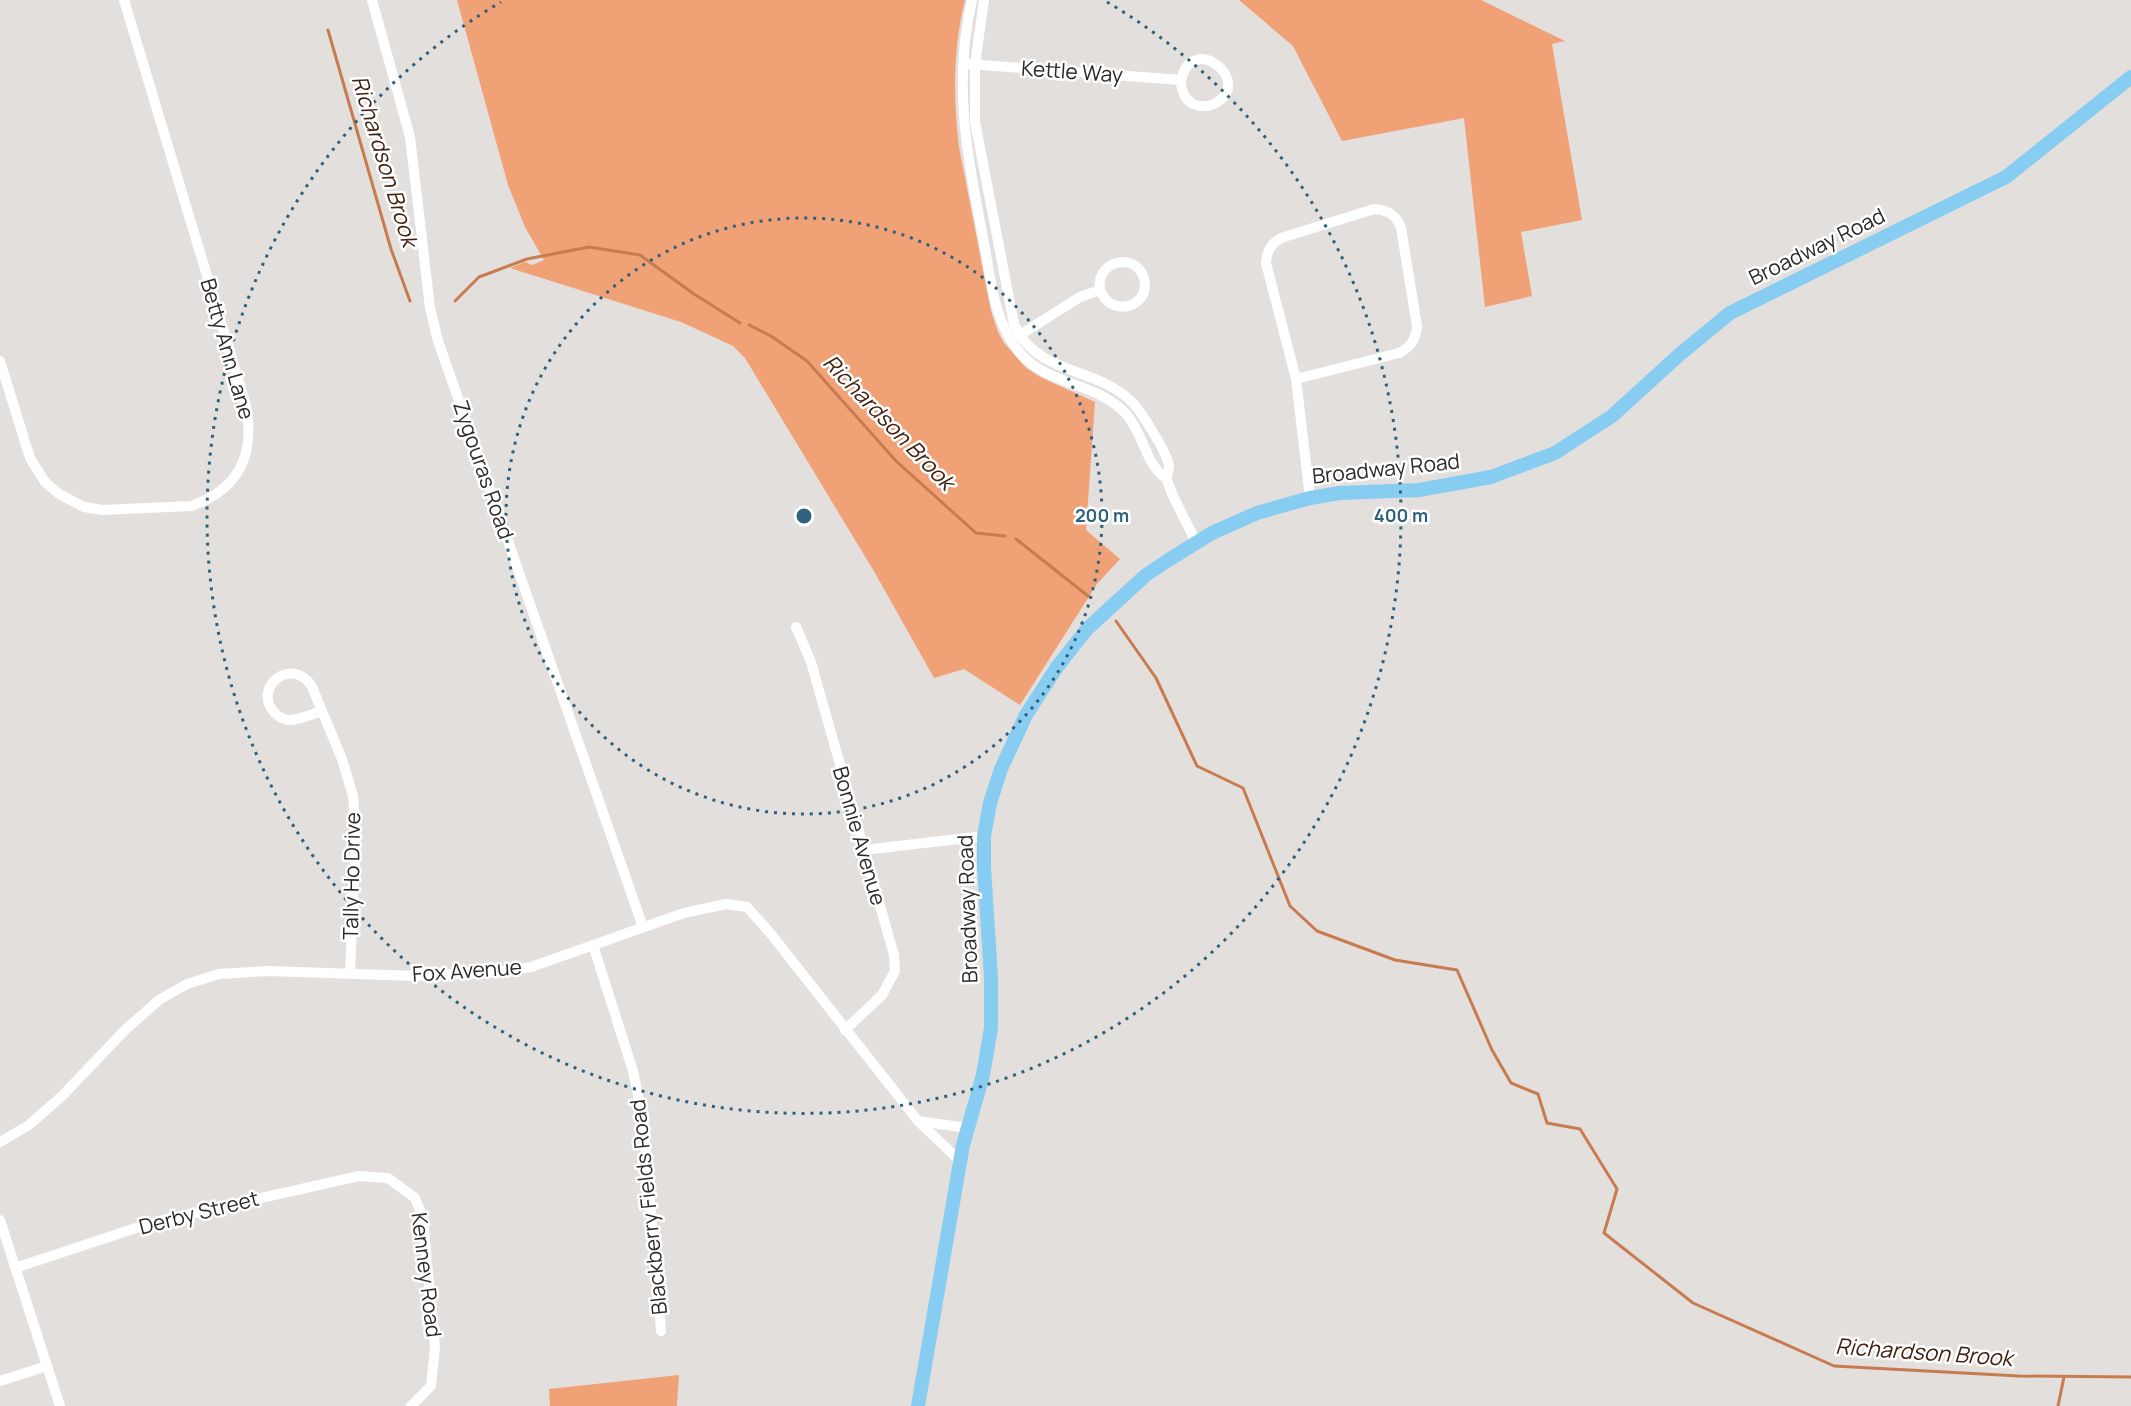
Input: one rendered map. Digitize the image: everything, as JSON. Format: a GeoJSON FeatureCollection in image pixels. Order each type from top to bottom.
{"type":"FeatureCollection","features":[{"type":"Feature","properties":{"kind":"main road","name":"Broadway Road"},"geometry":{"type":"LineString","coordinates":[[918,1406],[960,1161],[985,1065],[991,1028],[991,978],[984,836],[990,803],[1001,769],[1026,715],[1057,667],[1087,629],[1146,575],[1196,543],[1257,513],[1310,498],[1340,493],[1419,490],[1491,477],[1555,453],[1612,416],[1679,355],[1730,313],[2006,177],[2131,77]]}},
{"type":"Feature","properties":{"kind":"street","name":"Betty Ann Lane"},"geometry":{"type":"LineString","coordinates":[[0,362],[34,467],[51,489],[75,503],[102,510],[191,506],[204,502],[220,491],[242,466],[249,441],[245,402],[124,0]]}},
{"type":"Feature","properties":{"kind":"street","name":"Zygouras Road"},"geometry":{"type":"LineString","coordinates":[[372,0],[410,137],[430,308],[438,341],[643,927]]}},
{"type":"Feature","properties":{"kind":"street"},"geometry":{"type":"LineString","coordinates":[[972,0],[963,63],[963,123],[995,302],[1022,355],[1038,368],[1099,394],[1122,409],[1139,433],[1156,472],[1166,478],[1196,543]]}},
{"type":"Feature","properties":{"kind":"street"},"geometry":{"type":"LineString","coordinates":[[984,0],[975,64],[976,129],[1015,338],[1039,355],[1120,391],[1149,424],[1169,465],[1166,478]]}},
{"type":"Feature","properties":{"kind":"street"},"geometry":{"type":"LineString","coordinates":[[1206,60],[1220,66],[1226,74],[1228,84],[1222,98],[1204,107],[1195,105],[1186,99],[1180,80],[1184,70],[1191,63],[1206,60]]}},
{"type":"Feature","properties":{"kind":"street","name":"Kettle Way"},"geometry":{"type":"LineString","coordinates":[[963,63],[1180,80]]}},
{"type":"Feature","properties":{"kind":"street"},"geometry":{"type":"LineString","coordinates":[[975,197],[988,195]]}},
{"type":"Feature","properties":{"kind":"street"},"geometry":{"type":"LineString","coordinates":[[1296,380],[1399,353],[1408,349],[1414,342],[1418,326],[1401,228],[1398,220],[1391,213],[1374,209],[1281,238],[1270,247],[1266,263],[1296,380],[1310,498]]}},
{"type":"Feature","properties":{"kind":"street"},"geometry":{"type":"LineString","coordinates":[[1125,262],[1135,266],[1143,277],[1143,292],[1131,305],[1121,307],[1112,305],[1104,299],[1100,290],[1101,276],[1115,263],[1125,262]]}},
{"type":"Feature","properties":{"kind":"street"},"geometry":{"type":"LineString","coordinates":[[1015,338],[1080,297],[1100,290]]}},
{"type":"Feature","properties":{"kind":"street"},"geometry":{"type":"LineString","coordinates":[[1080,386],[1084,375]]}},
{"type":"Feature","properties":{"kind":"street","name":"Bonnie Avenue"},"geometry":{"type":"LineString","coordinates":[[796,627],[811,662],[894,955],[895,971],[882,995],[845,1030]]}},
{"type":"Feature","properties":{"kind":"street","name":"Tally Ho Drive"},"geometry":{"type":"LineString","coordinates":[[321,711],[294,719],[282,718],[270,707],[268,695],[270,687],[274,680],[285,674],[301,676],[310,684],[349,777],[356,815],[350,974]]}},
{"type":"Feature","properties":{"kind":"street"},"geometry":{"type":"LineString","coordinates":[[864,850],[984,836]]}},
{"type":"Feature","properties":{"kind":"street","name":"Fox Avenue"},"geometry":{"type":"LineString","coordinates":[[0,1142],[29,1125],[63,1095],[126,1029],[159,1000],[187,984],[219,974],[268,971],[416,976],[498,972],[531,967],[684,913],[726,904],[747,907],[771,934],[918,1121],[960,1161]]}},
{"type":"Feature","properties":{"kind":"street","name":"Blackberry Fields Road"},"geometry":{"type":"LineString","coordinates":[[593,945],[633,1071],[643,1120],[662,1331]]}},
{"type":"Feature","properties":{"kind":"street"},"geometry":{"type":"LineString","coordinates":[[918,1121],[968,1128]]}},
{"type":"Feature","properties":{"kind":"street","name":"Derby Street"},"geometry":{"type":"LineString","coordinates":[[15,1268],[151,1223],[359,1176],[388,1178]]}},
{"type":"Feature","properties":{"kind":"street","name":"Kenney Road"},"geometry":{"type":"LineString","coordinates":[[388,1178],[415,1198],[423,1218],[435,1348],[431,1386],[411,1406]]}},
{"type":"Feature","properties":{"kind":"street"},"geometry":{"type":"LineString","coordinates":[[0,1220],[60,1406]]}},
{"type":"Feature","properties":{"kind":"street"},"geometry":{"type":"LineString","coordinates":[[0,1381],[46,1366]]}},
{"type":"Feature","properties":{"kind":"shaded area"},"geometry":{"type":"Polygon","coordinates":[[[457,0],[965,0],[956,55],[957,129],[991,311],[1004,343],[1025,367],[1040,377],[1095,402],[1086,530],[1120,559],[1097,584],[1020,705],[964,669],[934,678],[875,573],[745,358],[733,346],[681,322],[510,268],[525,262],[532,265],[544,260],[525,227],[508,185],[457,0]]]}},
{"type":"Feature","properties":{"kind":"shaded area"},"geometry":{"type":"Polygon","coordinates":[[[1239,0],[1481,0],[1565,41],[1552,44],[1582,220],[1521,232],[1532,296],[1485,307],[1464,118],[1342,141],[1293,46],[1239,0]]]}},
{"type":"Feature","properties":{"kind":"shaded area"},"geometry":{"type":"Polygon","coordinates":[[[679,1375],[677,1406],[550,1406],[549,1389],[679,1375]]]}},
{"type":"Feature","properties":{"kind":"waterway","name":"Richardson Brook"},"geometry":{"type":"LineString","coordinates":[[328,30],[391,249],[410,301]]}},
{"type":"Feature","properties":{"kind":"waterway","name":"Richardson Brook"},"geometry":{"type":"LineString","coordinates":[[455,301],[479,277],[527,259],[589,247],[640,255],[694,294],[740,323]]}},
{"type":"Feature","properties":{"kind":"waterway","name":"Richardson Brook"},"geometry":{"type":"LineString","coordinates":[[749,325],[771,336],[807,361],[896,461],[976,533],[1005,536]]}},
{"type":"Feature","properties":{"kind":"waterway","name":"Richardson Brook"},"geometry":{"type":"LineString","coordinates":[[1016,539],[1088,596]]}},
{"type":"Feature","properties":{"kind":"waterway","name":"Richardson Brook"},"geometry":{"type":"LineString","coordinates":[[1116,621],[1156,678],[1197,766],[1243,788],[1290,906],[1317,931],[1395,960],[1457,970],[1492,1050],[1511,1083],[1538,1094],[1547,1123],[1580,1129],[1617,1189],[1604,1233],[1693,1303],[1834,1366],[2019,1376],[2131,1377]]}},
{"type":"Feature","properties":{"kind":"waterway"},"geometry":{"type":"LineString","coordinates":[[2058,1406],[2064,1377]]}}]}
